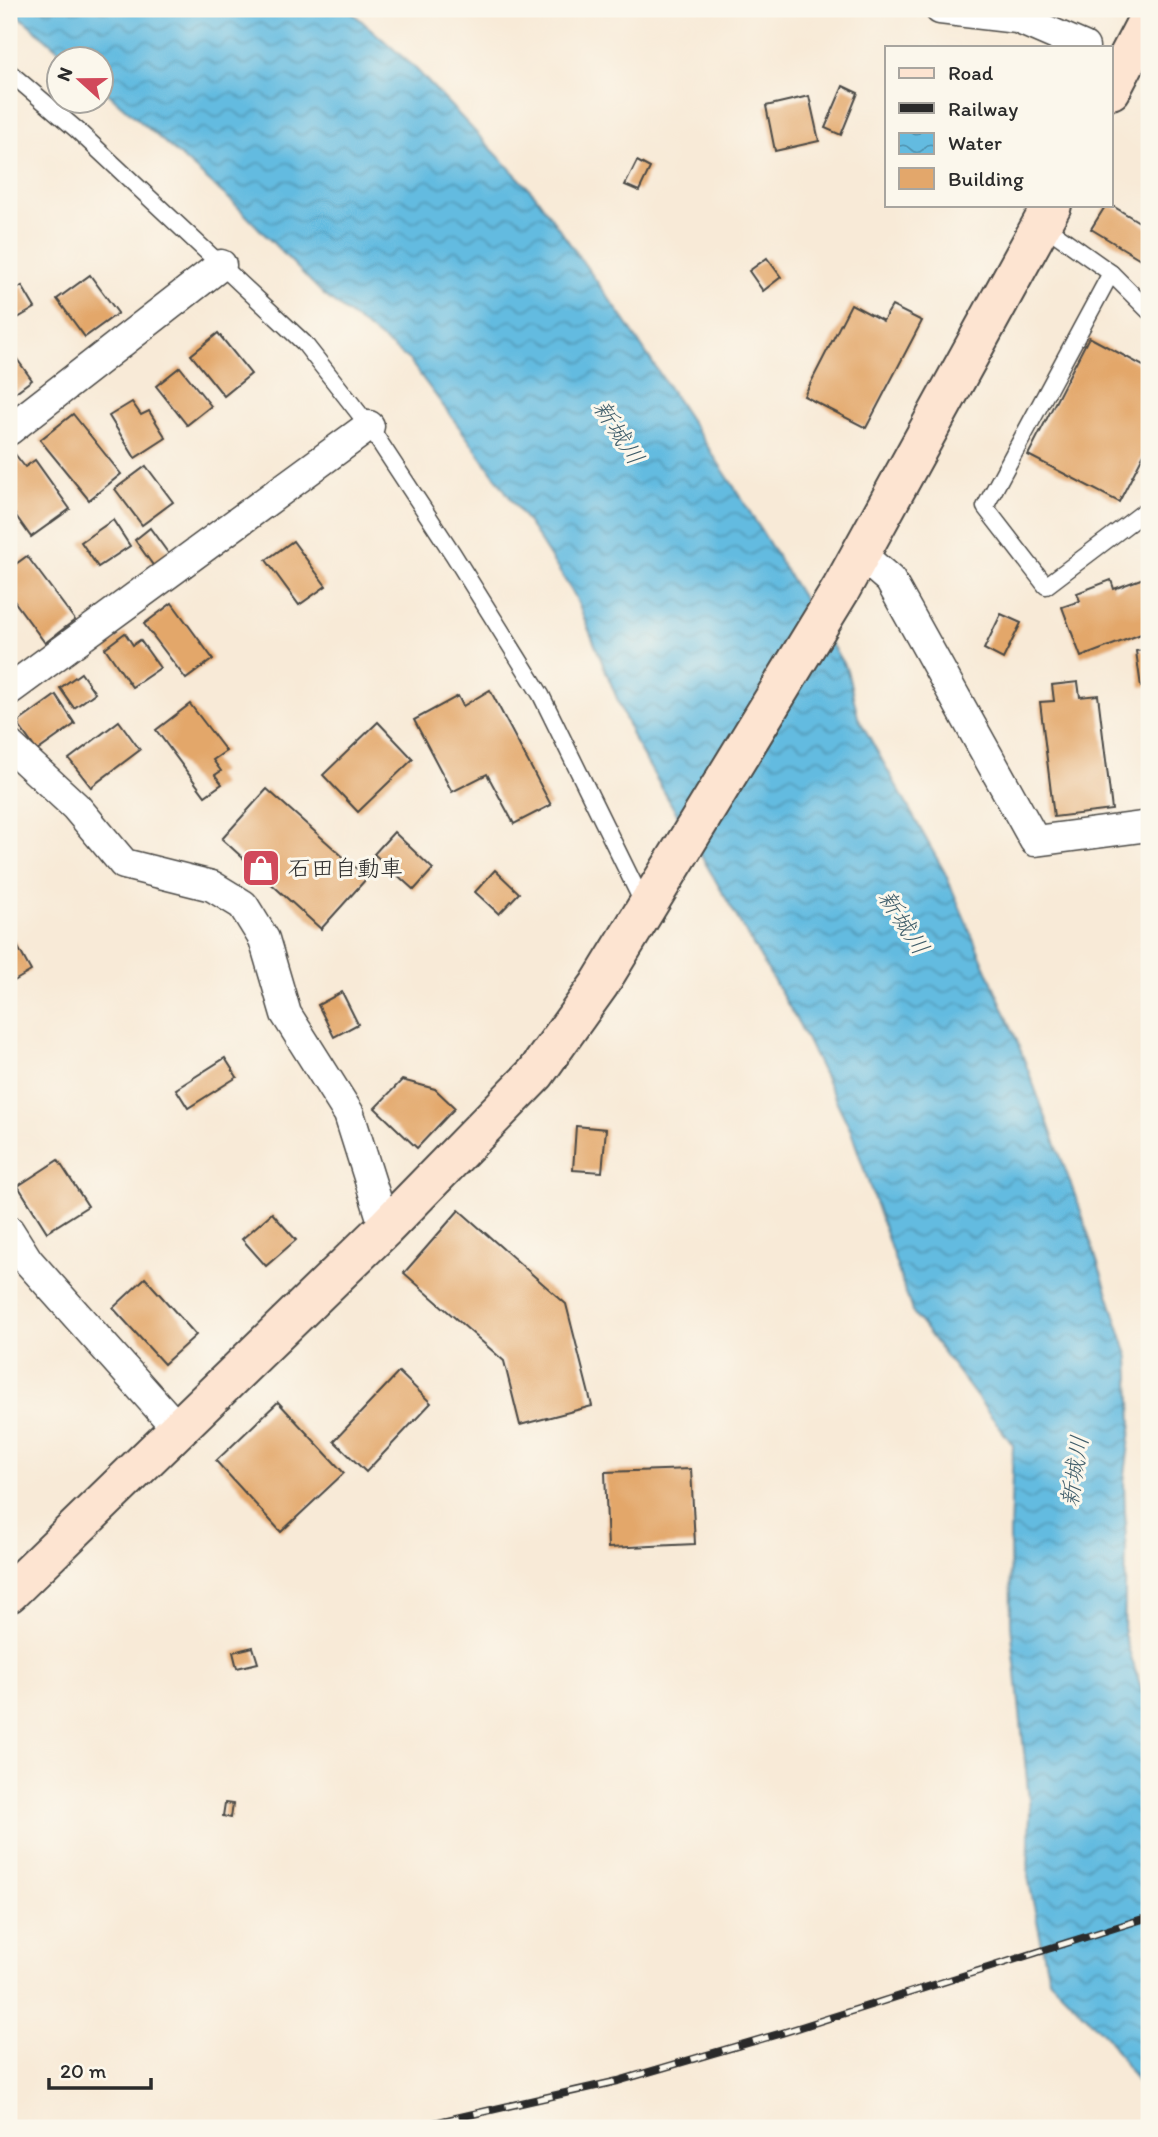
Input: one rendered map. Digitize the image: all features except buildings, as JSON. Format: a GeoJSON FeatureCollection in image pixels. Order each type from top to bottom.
{"type":"FeatureCollection","features":[{"type":"Feature","properties":{"kind":"street"},"geometry":{"type":"LineString","coordinates":[[940,9],[1017,18],[1082,46]]}},
{"type":"Feature","properties":{"kind":"street"},"geometry":{"type":"LineString","coordinates":[[1115,71],[1149,17]]}},
{"type":"Feature","properties":{"kind":"street"},"geometry":{"type":"LineString","coordinates":[[9,1593],[385,1228],[536,1073],[599,985],[841,589],[1047,215]]}},
{"type":"Feature","properties":{"kind":"street"},"geometry":{"type":"LineString","coordinates":[[9,430],[221,265]]}},
{"type":"Feature","properties":{"kind":"street"},"geometry":{"type":"LineString","coordinates":[[9,690],[369,426]]}},
{"type":"Feature","properties":{"kind":"street"},"geometry":{"type":"LineString","coordinates":[[860,554],[890,580],[1035,841],[1149,826]]}},
{"type":"Feature","properties":{"kind":"street"},"geometry":{"type":"LineString","coordinates":[[9,745],[76,807],[124,864],[212,886],[243,905],[264,939],[286,1014],[349,1114],[385,1228]]}},
{"type":"Feature","properties":{"kind":"street"},"geometry":{"type":"LineString","coordinates":[[9,1231],[18,1267],[177,1428]]}},
{"type":"Feature","properties":{"kind":"lane"},"geometry":{"type":"LineString","coordinates":[[9,72],[78,130],[304,343],[369,426],[541,695],[650,900]]}},
{"type":"Feature","properties":{"kind":"lane"},"geometry":{"type":"LineString","coordinates":[[1047,215],[1149,311]]}},
{"type":"Feature","properties":{"kind":"lane"},"geometry":{"type":"LineString","coordinates":[[1111,273],[985,507],[1046,586],[1149,508]]}},
{"type":"Feature","properties":{"kind":"water","name":"新城川"},"geometry":{"type":"Polygon","coordinates":[[[11,9],[348,9],[413,66],[535,195],[625,321],[740,496],[847,670],[858,717],[945,873],[1016,1038],[1079,1206],[1129,1358],[1132,1422],[1124,1482],[1124,1634],[1142,1692],[1149,1701],[1149,2128],[1141,2088],[1107,2037],[1049,1979],[1028,1877],[1030,1810],[1011,1625],[1013,1445],[912,1311],[851,1131],[799,1024],[635,742],[575,596],[533,530],[409,360],[324,295],[234,203],[116,100],[116,46],[54,46],[11,9]]]}},
{"type":"Feature","properties":{"kind":"railway"},"geometry":{"type":"LineString","coordinates":[[412,2128],[618,2081],[782,2033],[1149,1917]]}},
{"type":"Feature","properties":{"kind":"place","name":"石田自動車"},"geometry":{"type":"Point","coordinates":[261,868]}}]}
